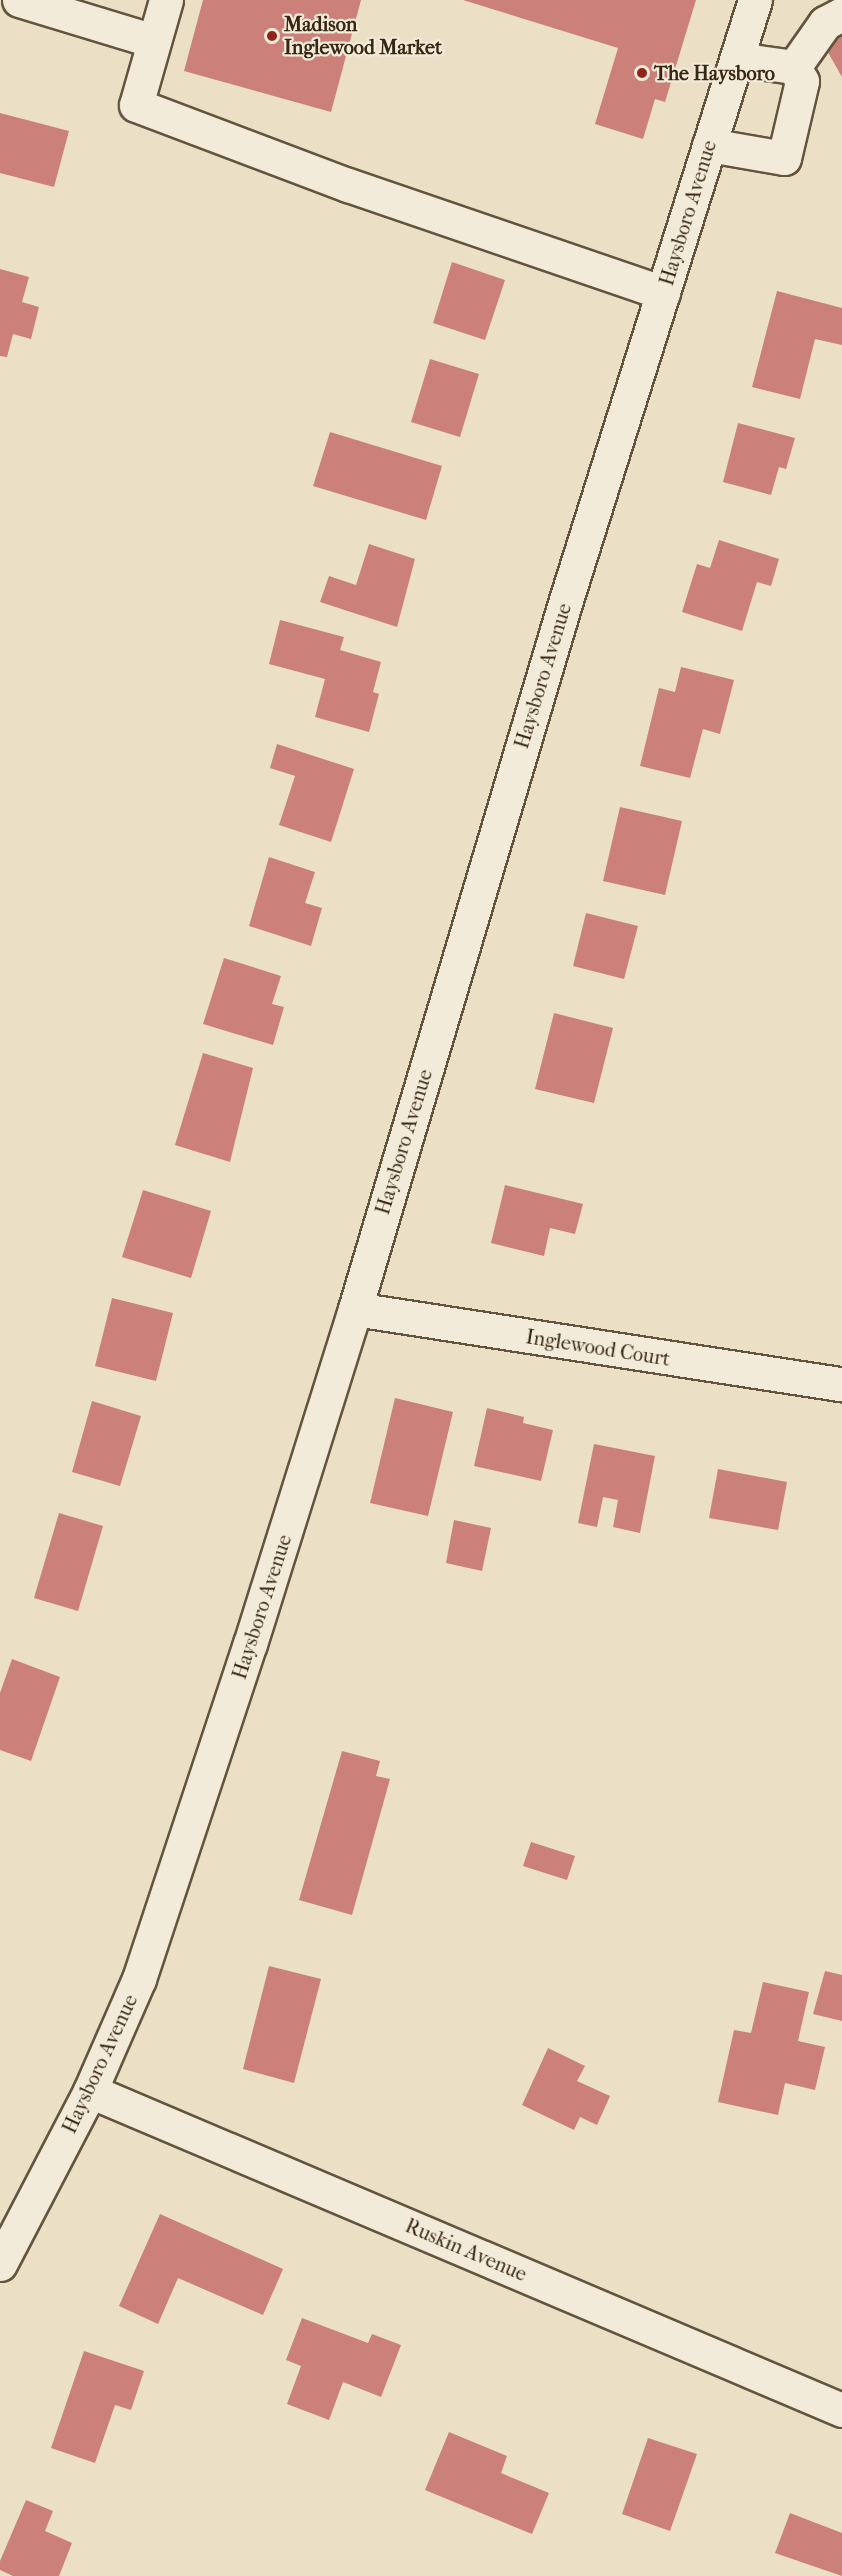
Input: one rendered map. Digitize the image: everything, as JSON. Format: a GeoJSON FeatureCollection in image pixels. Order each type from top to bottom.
{"type":"FeatureCollection","features":[{"type":"Feature","properties":{"kind":"street"},"geometry":{"type":"LineString","coordinates":[[19,0],[154,40]]}},
{"type":"Feature","properties":{"kind":"street"},"geometry":{"type":"LineString","coordinates":[[166,0],[136,105],[348,185],[663,293]]}},
{"type":"Feature","properties":{"kind":"street","name":"Haysboro Avenue"},"geometry":{"type":"LineString","coordinates":[[0,2264],[90,2091],[139,1979],[250,1644],[355,1309],[566,600],[755,0]]}},
{"type":"Feature","properties":{"kind":"street"},"geometry":{"type":"LineString","coordinates":[[795,67],[825,23],[842,14]]}},
{"type":"Feature","properties":{"kind":"street"},"geometry":{"type":"LineString","coordinates":[[736,59],[795,67]]}},
{"type":"Feature","properties":{"kind":"street"},"geometry":{"type":"LineString","coordinates":[[709,145],[784,158],[802,81],[795,67]]}},
{"type":"Feature","properties":{"kind":"street","name":"Inglewood Court"},"geometry":{"type":"LineString","coordinates":[[355,1309],[842,1384]]}},
{"type":"Feature","properties":{"kind":"street","name":"Ruskin Avenue"},"geometry":{"type":"LineString","coordinates":[[90,2091],[842,2410]]}},
{"type":"Feature","properties":{"kind":"building","name":"Madison Inglewood Market"},"geometry":{"type":"Polygon","coordinates":[[[203,0],[361,0],[331,112],[184,71],[203,0]]]}},
{"type":"Feature","properties":{"kind":"building","name":"The Haysboro"},"geometry":{"type":"Polygon","coordinates":[[[463,0],[696,0],[665,102],[655,99],[643,139],[595,124],[618,48],[463,0]]]}},
{"type":"Feature","properties":{"kind":"building"},"geometry":{"type":"Polygon","coordinates":[[[842,30],[842,77],[822,42],[842,30]]]}},
{"type":"Feature","properties":{"kind":"building"},"geometry":{"type":"Polygon","coordinates":[[[0,113],[69,131],[54,187],[0,173],[0,113]]]}},
{"type":"Feature","properties":{"kind":"building"},"geometry":{"type":"Polygon","coordinates":[[[452,262],[505,280],[485,340],[433,323],[452,262]]]}},
{"type":"Feature","properties":{"kind":"building"},"geometry":{"type":"Polygon","coordinates":[[[0,269],[29,277],[22,302],[39,307],[31,339],[13,334],[7,357],[0,356],[0,269]]]}},
{"type":"Feature","properties":{"kind":"building"},"geometry":{"type":"Polygon","coordinates":[[[777,291],[842,308],[842,345],[815,339],[800,399],[752,387],[777,291]]]}},
{"type":"Feature","properties":{"kind":"building"},"geometry":{"type":"Polygon","coordinates":[[[430,359],[479,374],[460,437],[411,422],[430,359]]]}},
{"type":"Feature","properties":{"kind":"building"},"geometry":{"type":"Polygon","coordinates":[[[738,423],[795,438],[786,469],[779,467],[771,495],[723,482],[738,423]]]}},
{"type":"Feature","properties":{"kind":"building"},"geometry":{"type":"Polygon","coordinates":[[[330,432],[442,466],[426,520],[313,486],[330,432]]]}},
{"type":"Feature","properties":{"kind":"building"},"geometry":{"type":"Polygon","coordinates":[[[719,540],[779,559],[771,586],[757,582],[742,631],[682,612],[697,564],[710,568],[719,540]]]}},
{"type":"Feature","properties":{"kind":"building"},"geometry":{"type":"Polygon","coordinates":[[[369,544],[415,559],[397,627],[320,602],[329,576],[356,585],[369,544]]]}},
{"type":"Feature","properties":{"kind":"building"},"geometry":{"type":"Polygon","coordinates":[[[280,620],[344,637],[340,650],[381,662],[373,692],[379,694],[369,732],[315,717],[325,679],[269,664],[280,620]]]}},
{"type":"Feature","properties":{"kind":"building"},"geometry":{"type":"Polygon","coordinates":[[[681,667],[734,680],[720,734],[703,729],[690,778],[640,766],[659,688],[675,692],[681,667]]]}},
{"type":"Feature","properties":{"kind":"building"},"geometry":{"type":"Polygon","coordinates":[[[277,744],[354,769],[331,842],[279,825],[295,776],[270,768],[277,744]]]}},
{"type":"Feature","properties":{"kind":"building"},"geometry":{"type":"Polygon","coordinates":[[[620,807],[682,821],[665,895],[603,881],[620,807]]]}},
{"type":"Feature","properties":{"kind":"building"},"geometry":{"type":"Polygon","coordinates":[[[269,857],[315,872],[305,903],[322,908],[311,946],[249,926],[269,857]]]}},
{"type":"Feature","properties":{"kind":"building"},"geometry":{"type":"Polygon","coordinates":[[[586,913],[638,926],[624,979],[573,966],[586,913]]]}},
{"type":"Feature","properties":{"kind":"building"},"geometry":{"type":"Polygon","coordinates":[[[224,958],[281,976],[272,1004],[284,1007],[273,1045],[203,1024],[224,958]]]}},
{"type":"Feature","properties":{"kind":"building"},"geometry":{"type":"Polygon","coordinates":[[[554,1013],[613,1028],[594,1103],[535,1089],[554,1013]]]}},
{"type":"Feature","properties":{"kind":"building"},"geometry":{"type":"Polygon","coordinates":[[[203,1053],[253,1068],[230,1162],[175,1145],[203,1053]]]}},
{"type":"Feature","properties":{"kind":"building"},"geometry":{"type":"Polygon","coordinates":[[[505,1185],[583,1204],[575,1234],[550,1228],[544,1256],[491,1243],[505,1185]]]}},
{"type":"Feature","properties":{"kind":"building"},"geometry":{"type":"Polygon","coordinates":[[[143,1190],[211,1211],[191,1278],[122,1257],[143,1190]]]}},
{"type":"Feature","properties":{"kind":"building"},"geometry":{"type":"Polygon","coordinates":[[[112,1298],[173,1313],[156,1381],[95,1366],[112,1298]]]}},
{"type":"Feature","properties":{"kind":"building"},"geometry":{"type":"Polygon","coordinates":[[[395,1398],[453,1412],[428,1516],[370,1503],[395,1398]]]}},
{"type":"Feature","properties":{"kind":"building"},"geometry":{"type":"Polygon","coordinates":[[[92,1401],[141,1416],[120,1486],[72,1472],[92,1401]]]}},
{"type":"Feature","properties":{"kind":"building"},"geometry":{"type":"Polygon","coordinates":[[[487,1408],[524,1417],[523,1423],[553,1430],[541,1481],[474,1466],[487,1408]]]}},
{"type":"Feature","properties":{"kind":"building"},"geometry":{"type":"Polygon","coordinates":[[[594,1444],[655,1456],[640,1533],[613,1527],[618,1500],[603,1497],[597,1527],[578,1523],[594,1444]]]}},
{"type":"Feature","properties":{"kind":"building"},"geometry":{"type":"Polygon","coordinates":[[[718,1469],[787,1482],[778,1530],[709,1518],[718,1469]]]}},
{"type":"Feature","properties":{"kind":"building"},"geometry":{"type":"Polygon","coordinates":[[[59,1513],[103,1526],[78,1611],[34,1598],[59,1513]]]}},
{"type":"Feature","properties":{"kind":"building"},"geometry":{"type":"Polygon","coordinates":[[[454,1520],[491,1528],[482,1571],[446,1563],[454,1520]]]}},
{"type":"Feature","properties":{"kind":"building"},"geometry":{"type":"Polygon","coordinates":[[[12,1659],[60,1677],[31,1761],[0,1750],[0,1693],[12,1659]]]}},
{"type":"Feature","properties":{"kind":"building"},"geometry":{"type":"Polygon","coordinates":[[[342,1751],[380,1761],[376,1776],[390,1779],[352,1915],[299,1900],[342,1751]]]}},
{"type":"Feature","properties":{"kind":"building"},"geometry":{"type":"Polygon","coordinates":[[[531,1842],[575,1856],[567,1880],[523,1866],[531,1842]]]}},
{"type":"Feature","properties":{"kind":"building"},"geometry":{"type":"Polygon","coordinates":[[[269,1966],[321,1979],[294,2083],[243,2069],[269,1966]]]}},
{"type":"Feature","properties":{"kind":"building"},"geometry":{"type":"Polygon","coordinates":[[[825,1971],[842,1975],[842,2021],[813,2014],[825,1971]]]}},
{"type":"Feature","properties":{"kind":"building"},"geometry":{"type":"Polygon","coordinates":[[[763,1982],[809,1992],[798,2041],[825,2047],[815,2090],[785,2083],[778,2115],[718,2102],[734,2030],[751,2033],[763,1982]]]}},
{"type":"Feature","properties":{"kind":"building"},"geometry":{"type":"Polygon","coordinates":[[[548,2048],[585,2066],[577,2081],[610,2096],[597,2125],[580,2117],[574,2130],[522,2105],[548,2048]]]}},
{"type":"Feature","properties":{"kind":"building"},"geometry":{"type":"Polygon","coordinates":[[[160,2214],[283,2269],[263,2315],[178,2278],[158,2324],[119,2306],[160,2214]]]}},
{"type":"Feature","properties":{"kind":"building"},"geometry":{"type":"Polygon","coordinates":[[[302,2318],[368,2343],[372,2334],[401,2345],[381,2397],[343,2382],[329,2420],[287,2404],[301,2366],[286,2360],[302,2318]]]}},
{"type":"Feature","properties":{"kind":"building"},"geometry":{"type":"Polygon","coordinates":[[[84,2351],[144,2371],[131,2410],[115,2405],[95,2463],[51,2448],[84,2351]]]}},
{"type":"Feature","properties":{"kind":"building"},"geometry":{"type":"Polygon","coordinates":[[[449,2432],[507,2456],[501,2473],[549,2493],[532,2534],[425,2490],[449,2432]]]}},
{"type":"Feature","properties":{"kind":"building"},"geometry":{"type":"Polygon","coordinates":[[[648,2438],[697,2454],[670,2531],[622,2514],[648,2438]]]}},
{"type":"Feature","properties":{"kind":"building"},"geometry":{"type":"Polygon","coordinates":[[[26,2500],[53,2511],[45,2531],[72,2543],[59,2576],[13,2576],[0,2570],[0,2561],[26,2500]]]}},
{"type":"Feature","properties":{"kind":"building"},"geometry":{"type":"Polygon","coordinates":[[[790,2513],[842,2533],[842,2576],[775,2553],[790,2513]]]}},
{"type":"Feature","properties":{"kind":"place","name":"Madison Inglewood Market"},"geometry":{"type":"Point","coordinates":[272,36]}},
{"type":"Feature","properties":{"kind":"place","name":"The Haysboro"},"geometry":{"type":"Point","coordinates":[642,73]}}]}
